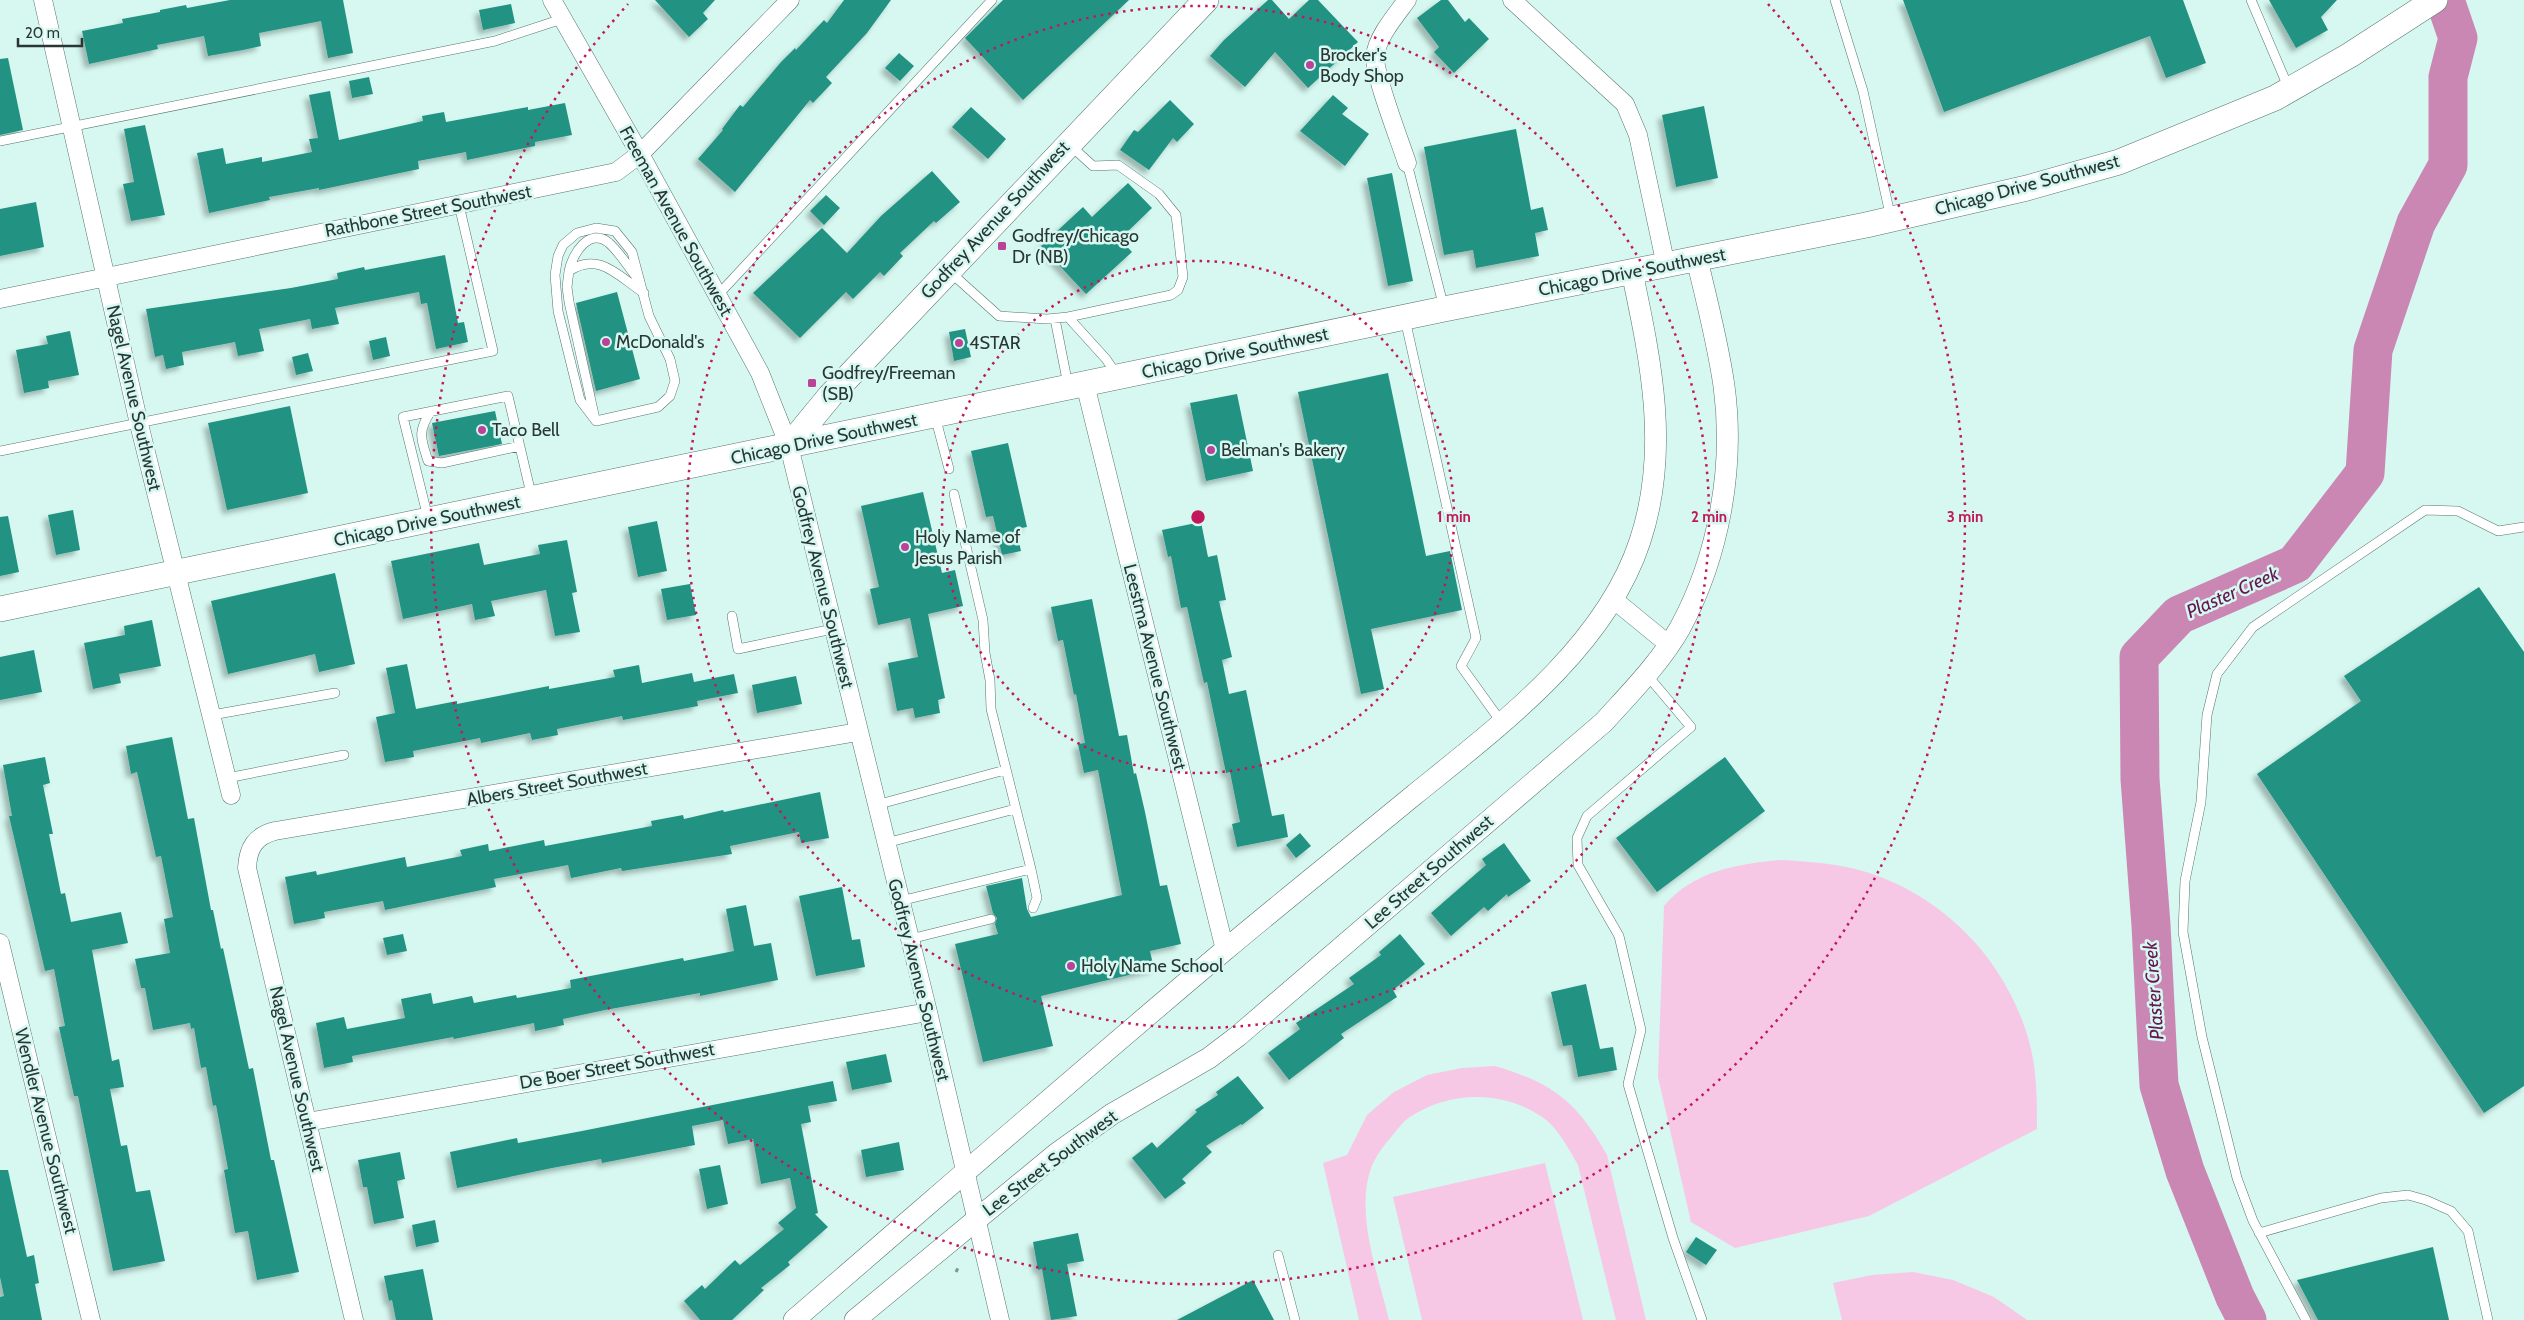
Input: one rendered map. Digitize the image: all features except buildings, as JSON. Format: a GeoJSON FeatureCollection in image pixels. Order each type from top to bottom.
{"type":"FeatureCollection","features":[{"type":"Feature","properties":{"kind":"main road","name":"Godfrey Avenue Southwest"},"geometry":{"type":"LineString","coordinates":[[789,446],[830,396],[1206,0]]}},
{"type":"Feature","properties":{"kind":"main road","name":"Chicago Drive Southwest"},"geometry":{"type":"LineString","coordinates":[[0,609],[1404,317],[1697,260],[2027,188],[2119,162],[2230,118],[2290,90],[2350,55],[2425,7]]}},
{"type":"Feature","properties":{"kind":"street","name":"Nagel Avenue Southwest"},"geometry":{"type":"LineString","coordinates":[[43,0],[139,424],[231,795]]}},
{"type":"Feature","properties":{"kind":"street","name":"Freeman Avenue Southwest"},"geometry":{"type":"LineString","coordinates":[[552,0],[640,154],[769,391],[789,446]]}},
{"type":"Feature","properties":{"kind":"street","name":"Rathbone Street Southwest"},"geometry":{"type":"LineString","coordinates":[[0,299],[607,175],[625,166],[640,154],[790,0]]}},
{"type":"Feature","properties":{"kind":"street"},"geometry":{"type":"LineString","coordinates":[[1407,0],[1383,37],[1375,56],[1378,74],[1407,162]]}},
{"type":"Feature","properties":{"kind":"street"},"geometry":{"type":"LineString","coordinates":[[1512,0],[1625,104],[1638,135],[1666,266]]}},
{"type":"Feature","properties":{"kind":"street","name":"Lee Street Southwest"},"geometry":{"type":"LineString","coordinates":[[856,1320],[1056,1154],[1112,1114],[1209,1058],[1238,1036],[1604,722],[1647,675],[1679,629],[1700,585],[1714,537],[1726,467],[1724,386],[1697,260]]}},
{"type":"Feature","properties":{"kind":"street"},"geometry":{"type":"LineString","coordinates":[[794,1320],[1225,950],[1502,723],[1579,645],[1613,599],[1640,543],[1656,466],[1657,416],[1652,377],[1632,272]]}},
{"type":"Feature","properties":{"kind":"street","name":"Leestma Avenue Southwest"},"geometry":{"type":"LineString","coordinates":[[1077,386],[1225,950]]}},
{"type":"Feature","properties":{"kind":"street","name":"Godfrey Avenue Southwest"},"geometry":{"type":"LineString","coordinates":[[789,446],[928,1012],[1000,1320]]}},
{"type":"Feature","properties":{"kind":"street"},"geometry":{"type":"LineString","coordinates":[[1613,599],[1668,644]]}},
{"type":"Feature","properties":{"kind":"street","name":"Albers Street Southwest"},"geometry":{"type":"LineString","coordinates":[[257,839],[275,831],[858,732]]}},
{"type":"Feature","properties":{"kind":"street","name":"Nagel Avenue Southwest"},"geometry":{"type":"LineString","coordinates":[[257,839],[249,852],[247,868],[354,1320]]}},
{"type":"Feature","properties":{"kind":"street","name":"Wendler Avenue Southwest"},"geometry":{"type":"LineString","coordinates":[[0,943],[91,1320]]}},
{"type":"Feature","properties":{"kind":"street","name":"De Boer Street Southwest"},"geometry":{"type":"LineString","coordinates":[[307,1122],[928,1012]]}},
{"type":"Feature","properties":{"kind":"lane"},"geometry":{"type":"LineString","coordinates":[[717,296],[992,0]]}},
{"type":"Feature","properties":{"kind":"lane"},"geometry":{"type":"LineString","coordinates":[[1835,0],[1863,91],[1891,219]]}},
{"type":"Feature","properties":{"kind":"lane"},"geometry":{"type":"LineString","coordinates":[[2252,0],[2290,90]]}},
{"type":"Feature","properties":{"kind":"lane"},"geometry":{"type":"LineString","coordinates":[[0,142],[495,41],[562,19]]}},
{"type":"Feature","properties":{"kind":"lane"},"geometry":{"type":"LineString","coordinates":[[948,270],[999,316],[1068,318],[1171,295],[1178,290],[1183,277],[1176,215],[1158,194],[1118,165],[1093,166],[1068,144]]}},
{"type":"Feature","properties":{"kind":"lane"},"geometry":{"type":"LineString","coordinates":[[1407,162],[1444,309]]}},
{"type":"Feature","properties":{"kind":"lane"},"geometry":{"type":"LineString","coordinates":[[0,451],[493,351],[458,205]]}},
{"type":"Feature","properties":{"kind":"lane"},"geometry":{"type":"LineString","coordinates":[[596,228],[610,229],[628,244],[634,257],[652,323],[673,366],[674,388],[658,407],[596,421],[580,400],[558,311],[555,275],[560,249],[569,238],[585,230],[596,228]]}},
{"type":"Feature","properties":{"kind":"lane"},"geometry":{"type":"LineString","coordinates":[[596,421],[568,302],[568,271],[578,248],[586,242],[597,239],[607,242],[643,289]]}},
{"type":"Feature","properties":{"kind":"lane"},"geometry":{"type":"LineString","coordinates":[[568,271],[586,262],[599,263],[643,289]]}},
{"type":"Feature","properties":{"kind":"lane"},"geometry":{"type":"LineString","coordinates":[[1404,317],[1476,638],[1461,666],[1502,723]]}},
{"type":"Feature","properties":{"kind":"lane"},"geometry":{"type":"LineString","coordinates":[[1068,318],[1106,359],[1118,378]]}},
{"type":"Feature","properties":{"kind":"lane"},"geometry":{"type":"LineString","coordinates":[[1055,319],[1077,386]]}},
{"type":"Feature","properties":{"kind":"lane"},"geometry":{"type":"LineString","coordinates":[[428,521],[403,417],[431,411],[508,396],[532,499]]}},
{"type":"Feature","properties":{"kind":"lane"},"geometry":{"type":"LineString","coordinates":[[431,411],[422,425],[422,441],[428,461],[442,463],[520,446]]}},
{"type":"Feature","properties":{"kind":"lane"},"geometry":{"type":"LineString","coordinates":[[935,416],[949,469]]}},
{"type":"Feature","properties":{"kind":"lane"},"geometry":{"type":"LineString","coordinates":[[954,494],[983,620],[985,653],[990,680],[990,709],[1031,869],[1036,898],[1033,908]]}},
{"type":"Feature","properties":{"kind":"lane"},"geometry":{"type":"LineString","coordinates":[[2306,1320],[2259,1233],[2237,1178],[2202,1037],[2183,932],[2186,881],[2201,802],[2207,715],[2216,674],[2253,627],[2426,510],[2458,511],[2498,531],[2524,527]]}},
{"type":"Feature","properties":{"kind":"lane"},"geometry":{"type":"LineString","coordinates":[[732,616],[738,649],[833,629]]}},
{"type":"Feature","properties":{"kind":"lane"},"geometry":{"type":"LineString","coordinates":[[1647,675],[1691,727],[1587,816],[1577,838],[1578,865],[1619,936],[1642,1030],[1628,1084],[1673,1238],[1702,1320]]}},
{"type":"Feature","properties":{"kind":"lane"},"geometry":{"type":"LineString","coordinates":[[212,715],[335,693]]}},
{"type":"Feature","properties":{"kind":"lane"},"geometry":{"type":"LineString","coordinates":[[227,778],[344,755]]}},
{"type":"Feature","properties":{"kind":"lane"},"geometry":{"type":"LineString","coordinates":[[876,805],[1005,770]]}},
{"type":"Feature","properties":{"kind":"lane"},"geometry":{"type":"LineString","coordinates":[[886,844],[1015,808]]}},
{"type":"Feature","properties":{"kind":"lane"},"geometry":{"type":"LineString","coordinates":[[900,901],[1031,869]]}},
{"type":"Feature","properties":{"kind":"lane"},"geometry":{"type":"LineString","coordinates":[[910,939],[991,919]]}},
{"type":"Feature","properties":{"kind":"lane"},"geometry":{"type":"LineString","coordinates":[[2259,1233],[2381,1198],[2408,1195],[2426,1200],[2451,1211],[2468,1231],[2488,1320]]}},
{"type":"Feature","properties":{"kind":"lane"},"geometry":{"type":"LineString","coordinates":[[1278,1255],[1295,1320]]}},
{"type":"Feature","properties":{"kind":"shaded area"},"geometry":{"type":"Polygon","coordinates":[[[1781,860],[1842,866],[1878,876],[1905,888],[1931,903],[1954,921],[1975,942],[1993,965],[2021,1017],[2030,1045],[2034,1066],[2037,1097],[2037,1129],[1869,1216],[1735,1248],[1691,1222],[1658,1077],[1664,906],[1688,885],[1717,871],[1781,860]]]}},
{"type":"Feature","properties":{"kind":"shaded area"},"geometry":{"type":"Polygon","coordinates":[[[1495,1066],[1533,1080],[1562,1097],[1585,1121],[1607,1155],[1646,1320],[1616,1320],[1578,1165],[1559,1135],[1545,1119],[1529,1109],[1496,1099],[1478,1097],[1460,1098],[1443,1102],[1426,1108],[1410,1117],[1398,1128],[1375,1160],[1367,1186],[1367,1224],[1374,1264],[1389,1320],[1359,1320],[1323,1163],[1347,1155],[1367,1115],[1394,1092],[1427,1075],[1462,1068],[1495,1066]]]}},
{"type":"Feature","properties":{"kind":"shaded area"},"geometry":{"type":"Polygon","coordinates":[[[1545,1163],[1583,1320],[1422,1320],[1393,1197],[1545,1163]]]}},
{"type":"Feature","properties":{"kind":"shaded area"},"geometry":{"type":"Polygon","coordinates":[[[1913,1272],[1953,1280],[1994,1297],[2027,1320],[1842,1320],[1833,1283],[1872,1275],[1913,1272]]]}},
{"type":"Feature","properties":{"kind":"waterway","name":"Plaster Creek"},"geometry":{"type":"LineString","coordinates":[[2247,1320],[2235,1297],[2185,1171],[2159,1085],[2151,925],[2140,779],[2139,657],[2179,615],[2295,564],[2365,473],[2373,350],[2416,223],[2448,165],[2448,77],[2458,38],[2445,0]]}},
{"type":"Feature","properties":{"kind":"place","name":"Brocker's Body Shop"},"geometry":{"type":"Point","coordinates":[1310,65]}},
{"type":"Feature","properties":{"kind":"place","name":"Godfrey/Chicago Dr (NB)"},"geometry":{"type":"Point","coordinates":[1002,246]}},
{"type":"Feature","properties":{"kind":"place","name":"McDonald's"},"geometry":{"type":"Point","coordinates":[606,342]}},
{"type":"Feature","properties":{"kind":"place","name":"4STAR"},"geometry":{"type":"Point","coordinates":[959,343]}},
{"type":"Feature","properties":{"kind":"place","name":"Godfrey/Freeman (SB)"},"geometry":{"type":"Point","coordinates":[812,383]}},
{"type":"Feature","properties":{"kind":"place","name":"Taco Bell"},"geometry":{"type":"Point","coordinates":[482,430]}},
{"type":"Feature","properties":{"kind":"place","name":"Belman's Bakery"},"geometry":{"type":"Point","coordinates":[1211,450]}},
{"type":"Feature","properties":{"kind":"place","name":"Holy Name of Jesus Parish"},"geometry":{"type":"Point","coordinates":[905,547]}},
{"type":"Feature","properties":{"kind":"place","name":"Holy Name School"},"geometry":{"type":"Point","coordinates":[1071,966]}}]}
